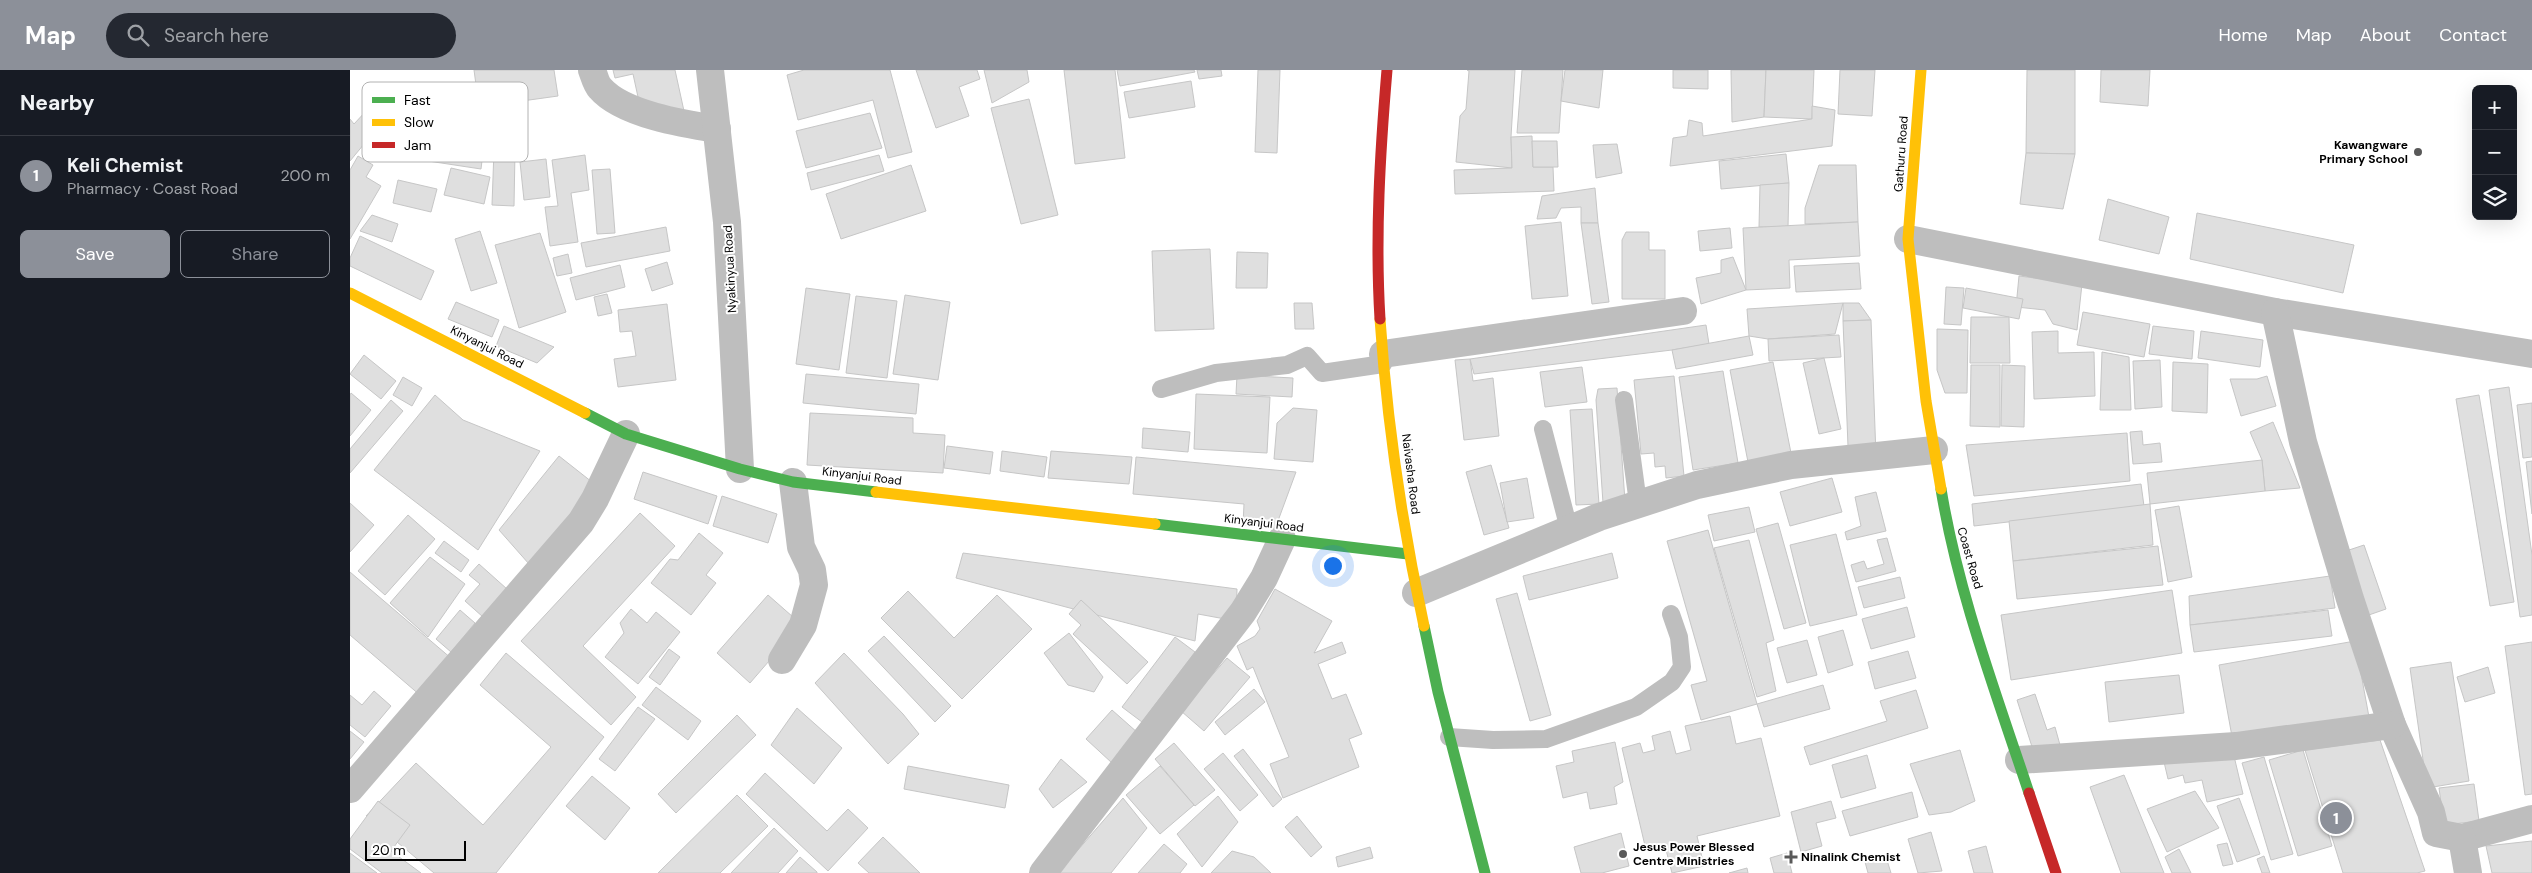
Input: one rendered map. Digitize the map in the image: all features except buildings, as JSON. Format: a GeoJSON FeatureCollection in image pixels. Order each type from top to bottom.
{"type":"FeatureCollection","features":[{"type":"Feature","properties":{"kind":"main road","name":"Naivasha Road"},"geometry":{"type":"LineString","coordinates":[[1387,70],[1379,172],[1377,265],[1383,359],[1408,554],[1449,737],[1485,873]]}},
{"type":"Feature","properties":{"kind":"main road","name":"Gathuru Road"},"geometry":{"type":"LineString","coordinates":[[1908,239],[1920,70]]}},
{"type":"Feature","properties":{"kind":"main road","name":"Coast Road"},"geometry":{"type":"LineString","coordinates":[[1908,239],[1926,401],[1947,528],[1986,662],[2056,873]]}},
{"type":"Feature","properties":{"kind":"main road","name":"Kinyanjui Road"},"geometry":{"type":"LineString","coordinates":[[350,293],[626,434],[740,469],[794,482],[1408,554]]}},
{"type":"Feature","properties":{"kind":"street"},"geometry":{"type":"LineString","coordinates":[[592,70],[599,87],[622,103],[678,124],[717,129]]}},
{"type":"Feature","properties":{"kind":"street","name":"Nyakinyua Road"},"geometry":{"type":"LineString","coordinates":[[710,70],[727,222],[740,469]]}},
{"type":"Feature","properties":{"kind":"street"},"geometry":{"type":"LineString","coordinates":[[1908,239],[2275,312],[2532,354]]}},
{"type":"Feature","properties":{"kind":"street"},"geometry":{"type":"LineString","coordinates":[[1383,359],[1683,312]]}},
{"type":"Feature","properties":{"kind":"street"},"geometry":{"type":"LineString","coordinates":[[2275,312],[2302,442],[2392,725],[2431,812],[2436,833],[2462,838],[2532,819]]}},
{"type":"Feature","properties":{"kind":"street"},"geometry":{"type":"LineString","coordinates":[[350,789],[581,522],[595,499],[626,434]]}},
{"type":"Feature","properties":{"kind":"street"},"geometry":{"type":"LineString","coordinates":[[1416,593],[1569,529],[1638,503],[1697,485],[1791,465],[1934,450]]}},
{"type":"Feature","properties":{"kind":"street"},"geometry":{"type":"LineString","coordinates":[[782,660],[803,625],[814,585],[812,570],[801,547],[794,482]]}},
{"type":"Feature","properties":{"kind":"street"},"geometry":{"type":"LineString","coordinates":[[1043,873],[1243,612],[1264,578],[1282,539]]}},
{"type":"Feature","properties":{"kind":"street"},"geometry":{"type":"LineString","coordinates":[[2018,760],[2236,746],[2392,725]]}},
{"type":"Feature","properties":{"kind":"street"},"geometry":{"type":"LineString","coordinates":[[2462,838],[2468,873]]}},
{"type":"Feature","properties":{"kind":"lane"},"geometry":{"type":"LineString","coordinates":[[1161,389],[1216,373],[1287,365],[1307,356],[1322,373],[1383,359]]}},
{"type":"Feature","properties":{"kind":"lane"},"geometry":{"type":"LineString","coordinates":[[1624,400],[1638,503]]}},
{"type":"Feature","properties":{"kind":"lane"},"geometry":{"type":"LineString","coordinates":[[1543,429],[1569,529]]}},
{"type":"Feature","properties":{"kind":"lane"},"geometry":{"type":"LineString","coordinates":[[1449,737],[1493,740],[1546,739],[1636,706],[1672,682],[1682,667],[1679,637],[1670,614]]}},
{"type":"Feature","properties":{"kind":"traffic: fast"},"geometry":{"type":"LineString","coordinates":[[585,413],[626,434],[740,469],[793,482],[876,492]]}},
{"type":"Feature","properties":{"kind":"traffic: fast"},"geometry":{"type":"LineString","coordinates":[[1941,489],[1948,528],[1968,605],[2029,793]]}},
{"type":"Feature","properties":{"kind":"traffic: fast"},"geometry":{"type":"LineString","coordinates":[[1155,524],[1408,554]]}},
{"type":"Feature","properties":{"kind":"traffic: fast"},"geometry":{"type":"LineString","coordinates":[[1424,626],[1438,692],[1485,873]]}},
{"type":"Feature","properties":{"kind":"traffic: slow"},"geometry":{"type":"LineString","coordinates":[[1921,70],[1908,239],[1926,401],[1941,489]]}},
{"type":"Feature","properties":{"kind":"traffic: slow"},"geometry":{"type":"LineString","coordinates":[[350,293],[585,413]]}},
{"type":"Feature","properties":{"kind":"traffic: slow"},"geometry":{"type":"LineString","coordinates":[[1380,319],[1396,473],[1424,626]]}},
{"type":"Feature","properties":{"kind":"traffic: slow"},"geometry":{"type":"LineString","coordinates":[[876,492],[1155,524]]}},
{"type":"Feature","properties":{"kind":"traffic: jam"},"geometry":{"type":"LineString","coordinates":[[1380,319],[1379,195],[1387,70]]}},
{"type":"Feature","properties":{"kind":"traffic: jam"},"geometry":{"type":"LineString","coordinates":[[2029,793],[2056,873]]}},
{"type":"Feature","properties":{"kind":"place","name":"Kawangware Primary School"},"geometry":{"type":"Point","coordinates":[2418,152]}},
{"type":"Feature","properties":{"kind":"place","name":"Keli Chemist"},"geometry":{"type":"Point","coordinates":[2336,818]}},
{"type":"Feature","properties":{"kind":"place","name":"Jesus Power Blessed Centre Ministries"},"geometry":{"type":"Point","coordinates":[1623,854]}},
{"type":"Feature","properties":{"kind":"place","name":"Ninalink Chemist"},"geometry":{"type":"Point","coordinates":[1791,857]}}]}
